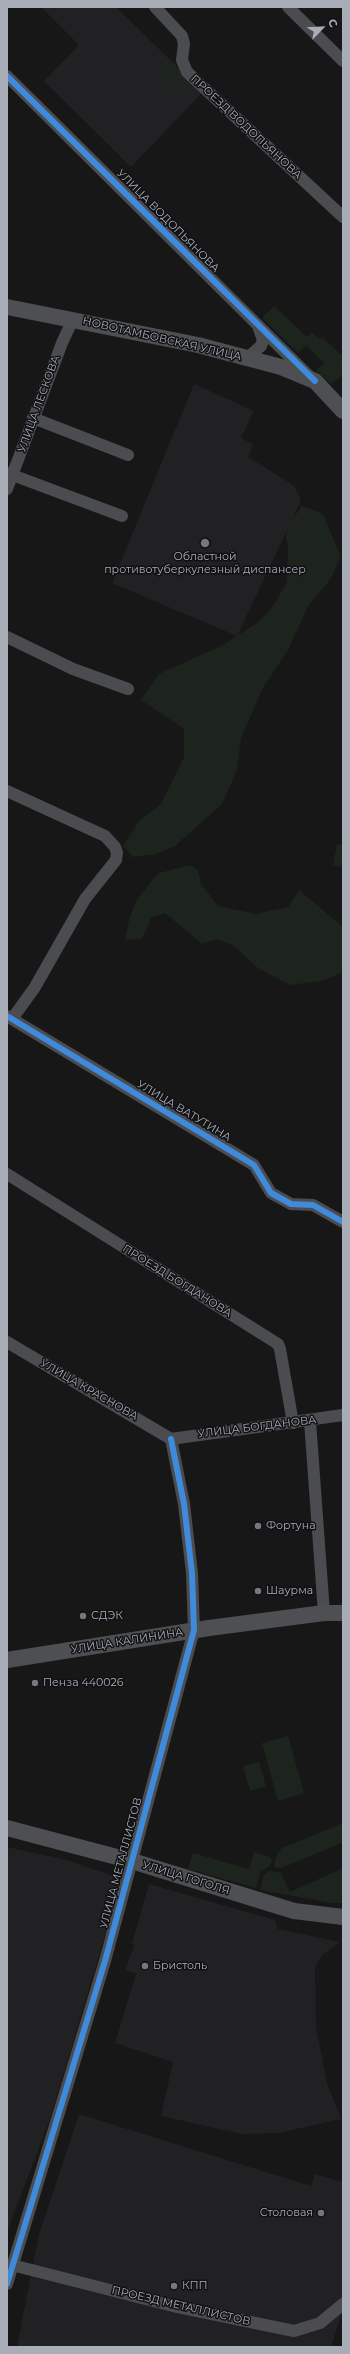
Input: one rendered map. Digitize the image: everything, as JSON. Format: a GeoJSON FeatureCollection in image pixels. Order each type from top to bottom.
{"type":"FeatureCollection","features":[{"type":"Feature","properties":{"kind":"main road","name":"НОВОТАМБОВСКАЯ УЛИЦА"},"geometry":{"type":"LineString","coordinates":[[7,307],[198,345],[281,367],[315,381]]}},
{"type":"Feature","properties":{"kind":"main road"},"geometry":{"type":"LineString","coordinates":[[315,381],[343,411]]}},
{"type":"Feature","properties":{"kind":"main road","name":"УЛИЦА КАЛИНИНА"},"geometry":{"type":"LineString","coordinates":[[7,1660],[194,1630],[324,1613],[343,1613]]}},
{"type":"Feature","properties":{"kind":"main road","name":"УЛИЦА ГОГОЛЯ"},"geometry":{"type":"LineString","coordinates":[[7,1828],[132,1862],[294,1911],[343,1917]]}},
{"type":"Feature","properties":{"kind":"street","name":"ПРОЕЗД ВОДОПЬЯНОВА"},"geometry":{"type":"LineString","coordinates":[[155,7],[182,36],[184,44],[182,60],[188,72],[343,217]]}},
{"type":"Feature","properties":{"kind":"street"},"geometry":{"type":"LineString","coordinates":[[288,7],[343,61]]}},
{"type":"Feature","properties":{"kind":"street","name":"УЛИЦА ВОДОПЬЯНОВА"},"geometry":{"type":"LineString","coordinates":[[7,76],[315,381]]}},
{"type":"Feature","properties":{"kind":"street","name":"УЛИЦА ЛЕСКОВА"},"geometry":{"type":"LineString","coordinates":[[7,490],[10,474],[73,319]]}},
{"type":"Feature","properties":{"kind":"street"},"geometry":{"type":"LineString","coordinates":[[247,358],[261,346],[263,340],[258,325]]}},
{"type":"Feature","properties":{"kind":"street"},"geometry":{"type":"LineString","coordinates":[[34,418],[128,455]]}},
{"type":"Feature","properties":{"kind":"street"},"geometry":{"type":"LineString","coordinates":[[10,474],[122,516]]}},
{"type":"Feature","properties":{"kind":"street"},"geometry":{"type":"LineString","coordinates":[[7,637],[73,669],[128,689]]}},
{"type":"Feature","properties":{"kind":"street"},"geometry":{"type":"LineString","coordinates":[[7,791],[105,836],[115,846],[116,860],[85,899],[35,987],[10,1018]]}},
{"type":"Feature","properties":{"kind":"street","name":"УЛИЦА ВАТУТИНА"},"geometry":{"type":"LineString","coordinates":[[10,1018],[254,1165],[271,1193],[291,1204],[313,1205],[343,1222]]}},
{"type":"Feature","properties":{"kind":"street","name":"ПРОЕЗД БОГДАНОВА"},"geometry":{"type":"LineString","coordinates":[[7,1174],[278,1344],[293,1423]]}},
{"type":"Feature","properties":{"kind":"street","name":"УЛИЦА КРАСНОВА"},"geometry":{"type":"LineString","coordinates":[[7,1342],[171,1439]]}},
{"type":"Feature","properties":{"kind":"street","name":"УЛИЦА БОГДАНОВА"},"geometry":{"type":"LineString","coordinates":[[171,1439],[310,1421],[343,1415]]}},
{"type":"Feature","properties":{"kind":"street"},"geometry":{"type":"LineString","coordinates":[[310,1421],[324,1613]]}},
{"type":"Feature","properties":{"kind":"street","name":"УЛИЦА МЕТАЛЛИСТОВ"},"geometry":{"type":"LineString","coordinates":[[7,2284],[104,1966],[194,1630],[192,1574],[184,1504],[171,1439]]}},
{"type":"Feature","properties":{"kind":"street","name":"ПРОЕЗД МЕТАЛЛИСТОВ"},"geometry":{"type":"LineString","coordinates":[[12,2265],[173,2306],[294,2331],[320,2323],[343,2304]]}},
{"type":"Feature","properties":{"kind":"shaded area"},"geometry":{"type":"Polygon","coordinates":[[[41,7],[116,7],[203,92],[131,167],[44,81],[79,45],[41,7]]]}},
{"type":"Feature","properties":{"kind":"shaded area"},"geometry":{"type":"Polygon","coordinates":[[[166,61],[187,81],[176,92],[155,72],[166,61]]]}},
{"type":"Feature","properties":{"kind":"shaded area"},"geometry":{"type":"Polygon","coordinates":[[[274,306],[307,337],[312,332],[319,339],[322,337],[343,356],[343,375],[331,384],[316,370],[324,363],[306,345],[298,353],[262,318],[274,306]]]}},
{"type":"Feature","properties":{"kind":"shaded area","name":"Областной противотуберкулезный диспансер"},"geometry":{"type":"Polygon","coordinates":[[[194,384],[254,411],[241,438],[253,444],[248,457],[293,485],[300,497],[300,503],[237,636],[112,583],[194,384]]]}},
{"type":"Feature","properties":{"kind":"shaded area"},"geometry":{"type":"Polygon","coordinates":[[[302,506],[323,514],[341,557],[330,580],[308,606],[288,650],[263,688],[241,738],[237,770],[222,804],[175,846],[156,854],[133,857],[123,846],[139,821],[161,804],[184,757],[184,729],[141,700],[159,674],[223,645],[257,623],[271,609],[287,582],[288,549],[286,536],[289,524],[302,506]]]}},
{"type":"Feature","properties":{"kind":"shaded area"},"geometry":{"type":"Polygon","coordinates":[[[337,844],[343,845],[343,867],[333,865],[337,844]]]}},
{"type":"Feature","properties":{"kind":"shaded area"},"geometry":{"type":"Polygon","coordinates":[[[190,865],[198,870],[201,884],[218,906],[256,914],[288,907],[299,890],[343,927],[343,972],[321,981],[290,985],[259,969],[234,946],[217,939],[202,944],[165,913],[151,918],[142,939],[125,940],[129,920],[136,901],[154,878],[159,873],[190,865]]]}},
{"type":"Feature","properties":{"kind":"shaded area"},"geometry":{"type":"Polygon","coordinates":[[[288,1736],[304,1793],[278,1801],[262,1743],[288,1736]]]}},
{"type":"Feature","properties":{"kind":"shaded area"},"geometry":{"type":"Polygon","coordinates":[[[259,1762],[266,1786],[250,1791],[243,1766],[259,1762]]]}},
{"type":"Feature","properties":{"kind":"shaded area"},"geometry":{"type":"Polygon","coordinates":[[[343,1823],[343,1842],[282,1868],[274,1867],[277,1854],[282,1848],[343,1823]]]}},
{"type":"Feature","properties":{"kind":"shaded area"},"geometry":{"type":"Polygon","coordinates":[[[7,1847],[67,1860],[122,1879],[50,2119],[7,2232],[7,1847]]]}},
{"type":"Feature","properties":{"kind":"shaded area"},"geometry":{"type":"Polygon","coordinates":[[[254,1852],[270,1857],[272,1860],[270,1866],[260,1872],[256,1888],[188,1869],[193,1853],[249,1869],[254,1852]]]}},
{"type":"Feature","properties":{"kind":"shaded area"},"geometry":{"type":"Polygon","coordinates":[[[343,1868],[343,1903],[332,1903],[260,1890],[264,1875],[269,1871],[281,1873],[290,1892],[343,1868]]]}},
{"type":"Feature","properties":{"kind":"shaded area"},"geometry":{"type":"Polygon","coordinates":[[[149,1884],[275,1920],[278,1929],[340,1942],[323,1954],[315,1967],[316,2027],[327,2083],[341,2119],[279,2133],[242,2134],[161,2116],[173,2062],[115,2043],[136,1974],[125,1970],[134,1946],[132,1943],[149,1884]]]}},
{"type":"Feature","properties":{"kind":"shaded area"},"geometry":{"type":"Polygon","coordinates":[[[79,2114],[311,2186],[315,2174],[343,2182],[343,2310],[331,2347],[17,2347],[39,2234],[79,2114]]]}},
{"type":"Feature","properties":{"kind":"cycle path"},"geometry":{"type":"LineString","coordinates":[[7,76],[315,381]]}},
{"type":"Feature","properties":{"kind":"cycle path"},"geometry":{"type":"LineString","coordinates":[[7,1016],[254,1165],[271,1193],[291,1204],[313,1205],[343,1222]]}},
{"type":"Feature","properties":{"kind":"cycle path"},"geometry":{"type":"LineString","coordinates":[[7,2284],[105,1961],[194,1630],[192,1573],[184,1504],[171,1439]]}},
{"type":"Feature","properties":{"kind":"place","name":"Областной противотуберкулезный диспансер"},"geometry":{"type":"Point","coordinates":[205,543]}},
{"type":"Feature","properties":{"kind":"place","name":"Фортуна"},"geometry":{"type":"Point","coordinates":[258,1526]}},
{"type":"Feature","properties":{"kind":"place","name":"Шаурма"},"geometry":{"type":"Point","coordinates":[258,1591]}},
{"type":"Feature","properties":{"kind":"place","name":"СДЭК"},"geometry":{"type":"Point","coordinates":[83,1616]}},
{"type":"Feature","properties":{"kind":"place","name":"Пенза 440026"},"geometry":{"type":"Point","coordinates":[35,1683]}},
{"type":"Feature","properties":{"kind":"place","name":"Бристоль"},"geometry":{"type":"Point","coordinates":[145,1966]}},
{"type":"Feature","properties":{"kind":"place","name":"Столовая"},"geometry":{"type":"Point","coordinates":[321,2213]}},
{"type":"Feature","properties":{"kind":"place","name":"КПП"},"geometry":{"type":"Point","coordinates":[174,2286]}}]}
